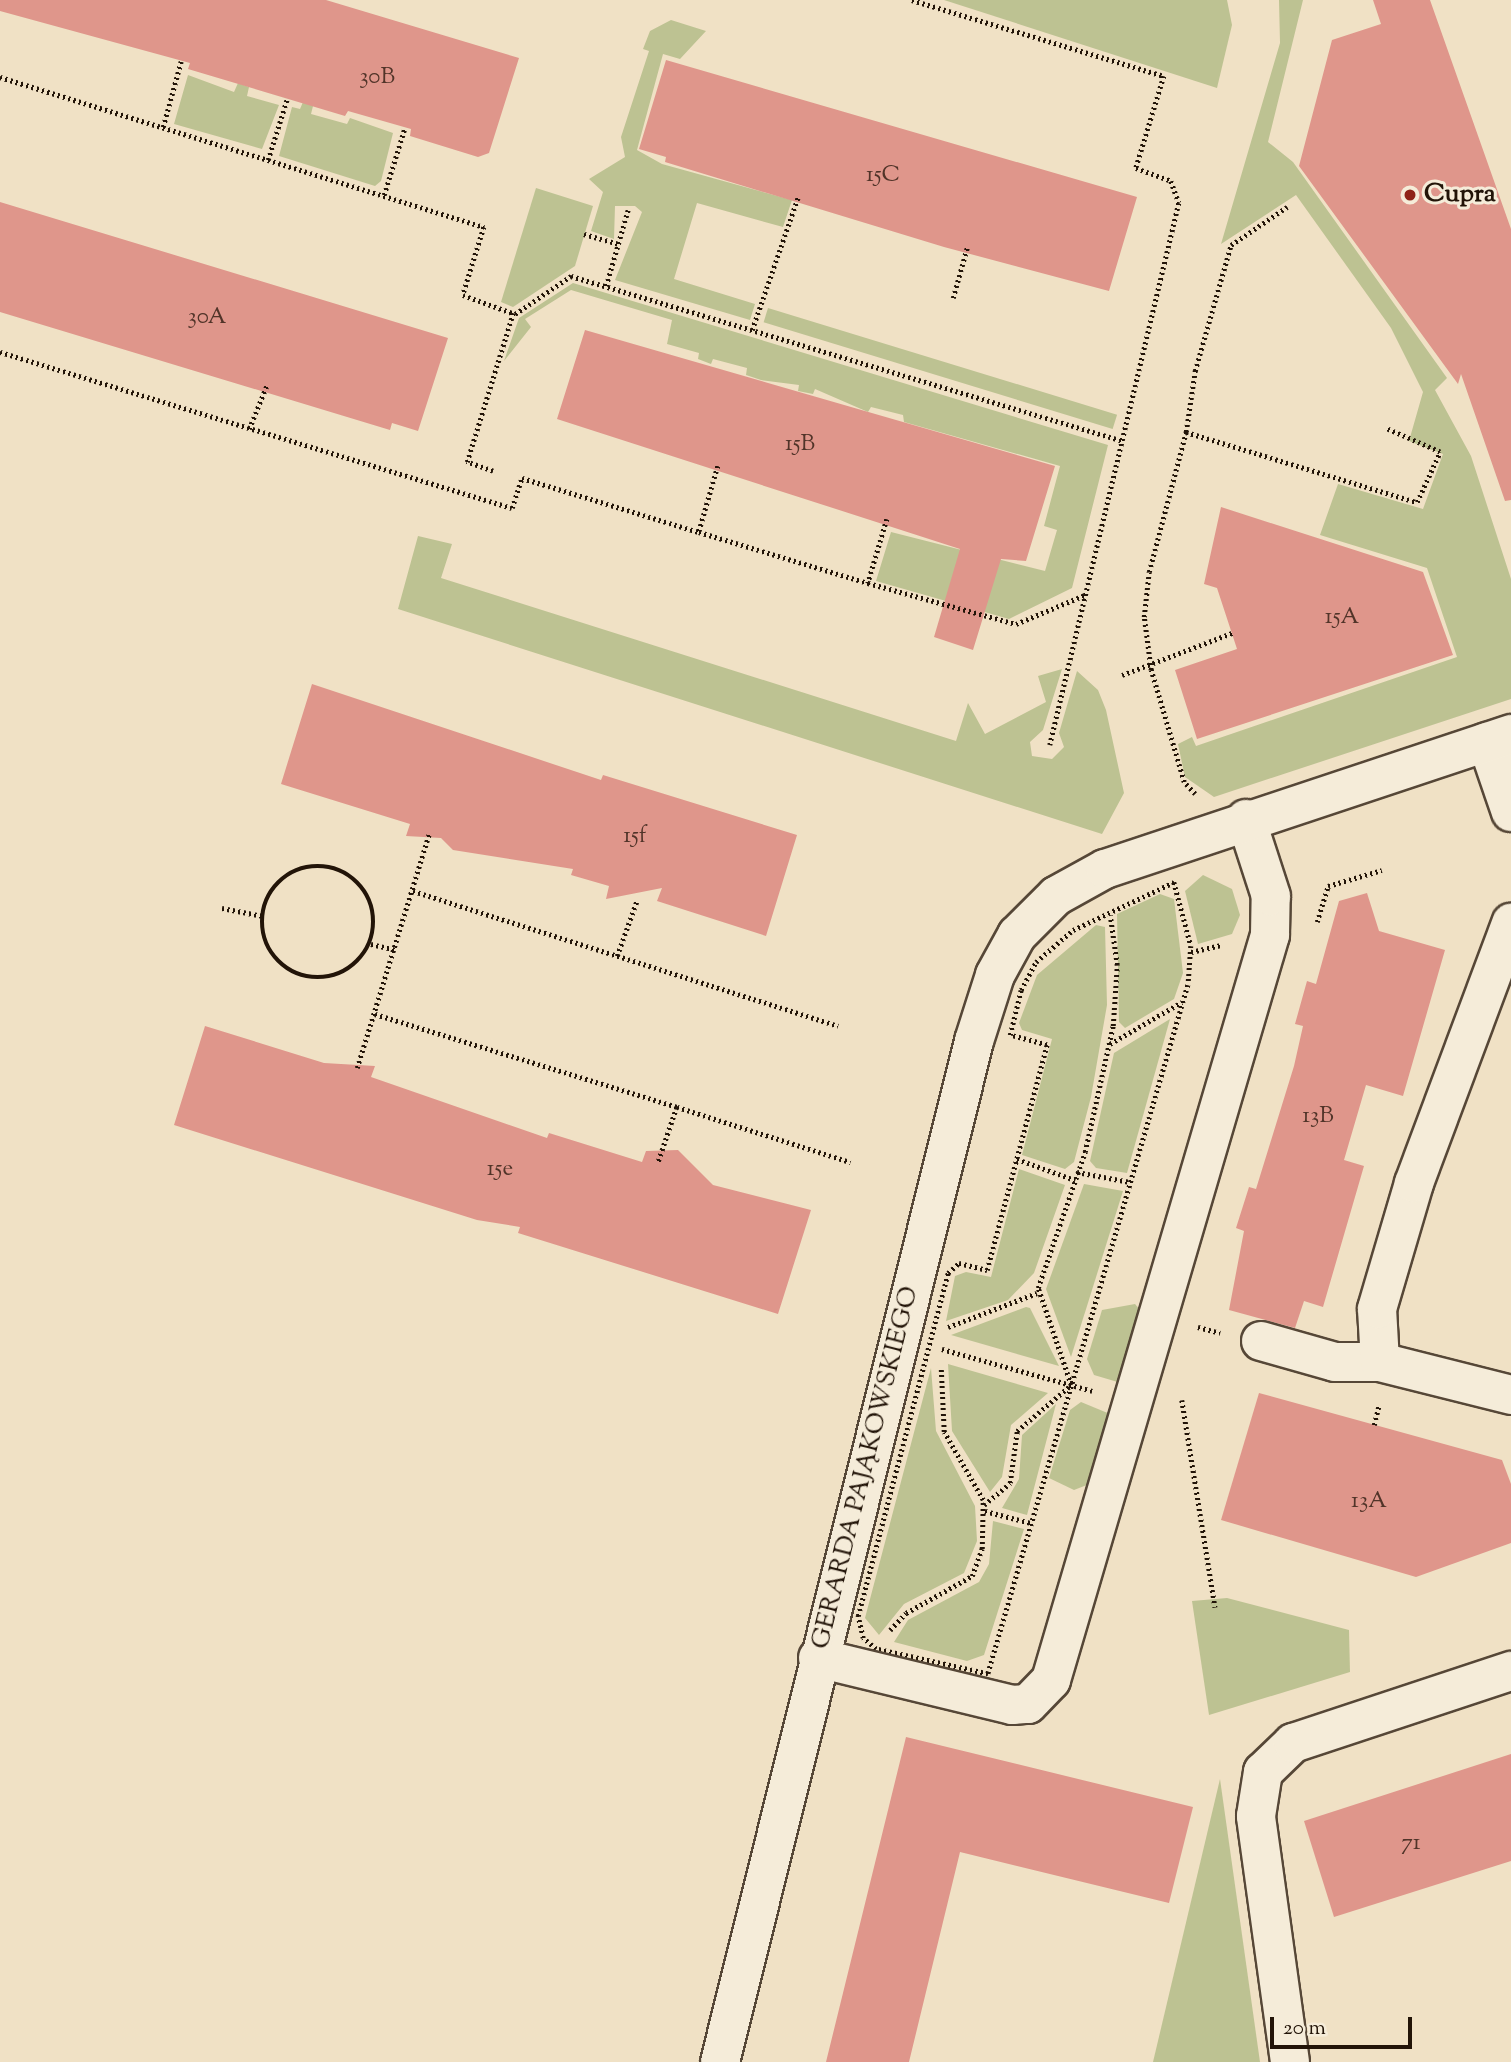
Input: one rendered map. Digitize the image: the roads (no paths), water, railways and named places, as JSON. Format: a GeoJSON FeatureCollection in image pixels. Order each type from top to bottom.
{"type":"FeatureCollection","features":[{"type":"Feature","properties":{"kind":"street"},"geometry":{"type":"LineString","coordinates":[[1499,738],[1511,811]]}},
{"type":"Feature","properties":{"kind":"street","name":"GERARDA PAJĄKOWSKIEGO"},"geometry":{"type":"LineString","coordinates":[[720,2062],[818,1658],[920,1338],[988,992],[1017,935],[1056,896],[1163,846],[1499,738]]}},
{"type":"Feature","properties":{"kind":"street"},"geometry":{"type":"LineString","coordinates":[[818,1658],[1012,1706],[1042,1695],[1133,1402],[1272,925],[1271,896],[1246,819]]}},
{"type":"Feature","properties":{"kind":"street"},"geometry":{"type":"LineString","coordinates":[[1380,1362],[1377,1309],[1414,1183],[1511,923]]}},
{"type":"Feature","properties":{"kind":"street"},"geometry":{"type":"LineString","coordinates":[[1261,1341],[1335,1362],[1380,1362],[1511,1395]]}},
{"type":"Feature","properties":{"kind":"street"},"geometry":{"type":"LineString","coordinates":[[1290,2062],[1256,1816],[1263,1772],[1293,1742],[1511,1671]]}},
{"type":"Feature","properties":{"kind":"place","name":"Cupra"},"geometry":{"type":"Point","coordinates":[1410,195]}}]}
